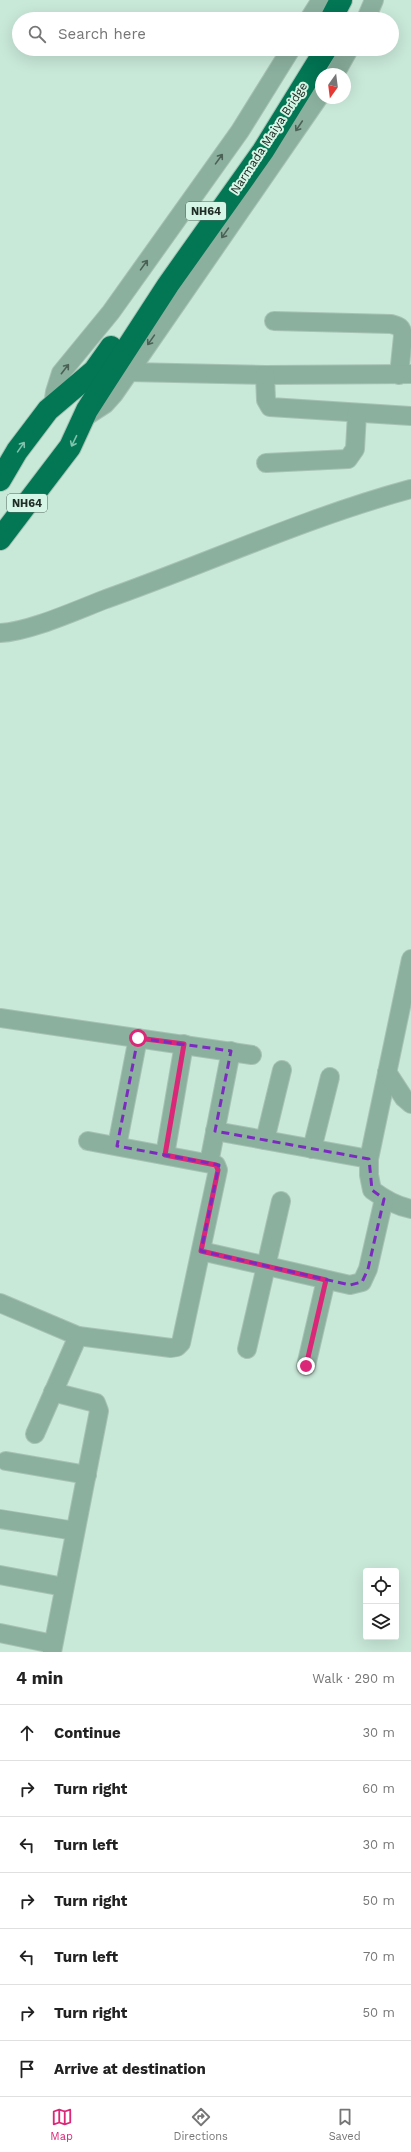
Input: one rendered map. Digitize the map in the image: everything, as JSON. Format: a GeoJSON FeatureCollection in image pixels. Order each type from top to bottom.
{"type":"FeatureCollection","features":[{"type":"Feature","properties":{"kind":"highway"},"geometry":{"type":"LineString","coordinates":[[335,12],[341,0]]}},
{"type":"Feature","properties":{"kind":"highway"},"geometry":{"type":"LineString","coordinates":[[348,12],[354,0]]}},
{"type":"Feature","properties":{"kind":"highway","name":"NH64"},"geometry":{"type":"LineString","coordinates":[[0,539],[70,447],[84,417],[100,376],[258,138],[310,56]]}},
{"type":"Feature","properties":{"kind":"highway","name":"Narmada Maiya Bridge"},"geometry":{"type":"LineString","coordinates":[[100,376],[168,286],[263,151],[322,56]]}},
{"type":"Feature","properties":{"kind":"highway","name":"NH64"},"geometry":{"type":"LineString","coordinates":[[0,480],[17,451],[53,405],[100,376]]}},
{"type":"Feature","properties":{"kind":"street"},"geometry":{"type":"LineString","coordinates":[[314,12],[321,0]]}},
{"type":"Feature","properties":{"kind":"street"},"geometry":{"type":"LineString","coordinates":[[369,12],[374,0]]}},
{"type":"Feature","properties":{"kind":"street"},"geometry":{"type":"LineString","coordinates":[[53,405],[56,388],[61,373],[111,312],[231,144],[287,56]]}},
{"type":"Feature","properties":{"kind":"street"},"geometry":{"type":"LineString","coordinates":[[338,68],[345,56]]}},
{"type":"Feature","properties":{"kind":"street","name":"NH64"},"geometry":{"type":"LineString","coordinates":[[84,417],[105,404],[129,372],[315,103]]}},
{"type":"Feature","properties":{"kind":"street"},"geometry":{"type":"LineString","coordinates":[[129,372],[265,375],[405,374],[403,336],[402,330],[398,326],[391,324],[274,321]]}},
{"type":"Feature","properties":{"kind":"street"},"geometry":{"type":"LineString","coordinates":[[265,375],[266,400],[270,407],[411,416]]}},
{"type":"Feature","properties":{"kind":"street"},"geometry":{"type":"LineString","coordinates":[[266,463],[348,459],[355,449],[357,413]]}},
{"type":"Feature","properties":{"kind":"street"},"geometry":{"type":"LineString","coordinates":[[0,633],[27,627],[131,590],[364,502],[411,489]]}},
{"type":"Feature","properties":{"kind":"street"},"geometry":{"type":"LineString","coordinates":[[411,959],[369,1159],[368,1175],[372,1190],[384,1199],[411,1209]]}},
{"type":"Feature","properties":{"kind":"street"},"geometry":{"type":"LineString","coordinates":[[0,1018],[252,1054]]}},
{"type":"Feature","properties":{"kind":"street"},"geometry":{"type":"LineString","coordinates":[[116,1146],[138,1038]]}},
{"type":"Feature","properties":{"kind":"street"},"geometry":{"type":"LineString","coordinates":[[165,1155],[184,1044]]}},
{"type":"Feature","properties":{"kind":"street"},"geometry":{"type":"LineString","coordinates":[[209,1163],[231,1051]]}},
{"type":"Feature","properties":{"kind":"street"},"geometry":{"type":"LineString","coordinates":[[265,1140],[282,1070]]}},
{"type":"Feature","properties":{"kind":"street"},"geometry":{"type":"LineString","coordinates":[[387,1072],[404,1098],[411,1104]]}},
{"type":"Feature","properties":{"kind":"street"},"geometry":{"type":"LineString","coordinates":[[312,1149],[330,1077]]}},
{"type":"Feature","properties":{"kind":"street"},"geometry":{"type":"LineString","coordinates":[[215,1131],[369,1159]]}},
{"type":"Feature","properties":{"kind":"street"},"geometry":{"type":"LineString","coordinates":[[0,1303],[78,1336],[170,1348],[177,1347],[183,1338],[218,1170],[216,1165],[88,1141]]}},
{"type":"Feature","properties":{"kind":"street"},"geometry":{"type":"LineString","coordinates":[[201,1251],[350,1286],[362,1282],[368,1269],[384,1199]]}},
{"type":"Feature","properties":{"kind":"street"},"geometry":{"type":"LineString","coordinates":[[247,1349],[281,1201]]}},
{"type":"Feature","properties":{"kind":"street"},"geometry":{"type":"LineString","coordinates":[[306,1366],[326,1280]]}},
{"type":"Feature","properties":{"kind":"street"},"geometry":{"type":"LineString","coordinates":[[35,1434],[78,1336]]}},
{"type":"Feature","properties":{"kind":"street"},"geometry":{"type":"LineString","coordinates":[[0,1633],[52,1648],[99,1411],[96,1404],[53,1392]]}},
{"type":"Feature","properties":{"kind":"street"},"geometry":{"type":"LineString","coordinates":[[6,1462],[87,1475]]}},
{"type":"Feature","properties":{"kind":"street"},"geometry":{"type":"LineString","coordinates":[[0,1519],[75,1531]]}},
{"type":"Feature","properties":{"kind":"street"},"geometry":{"type":"LineString","coordinates":[[0,1575],[64,1587]]}},
{"type":"Feature","properties":{"kind":"highlighted area"},"geometry":{"type":"Polygon","coordinates":[[[138,1038],[231,1051],[215,1131],[369,1159],[372,1190],[384,1199],[368,1269],[362,1282],[350,1285],[201,1251],[219,1165],[117,1146],[138,1038]]]}},
{"type":"Feature","properties":{"kind":"route"},"geometry":{"type":"LineString","coordinates":[[138,1038],[184,1044],[165,1155],[216,1165],[218,1170],[201,1251],[326,1280],[306,1366]]}}]}
